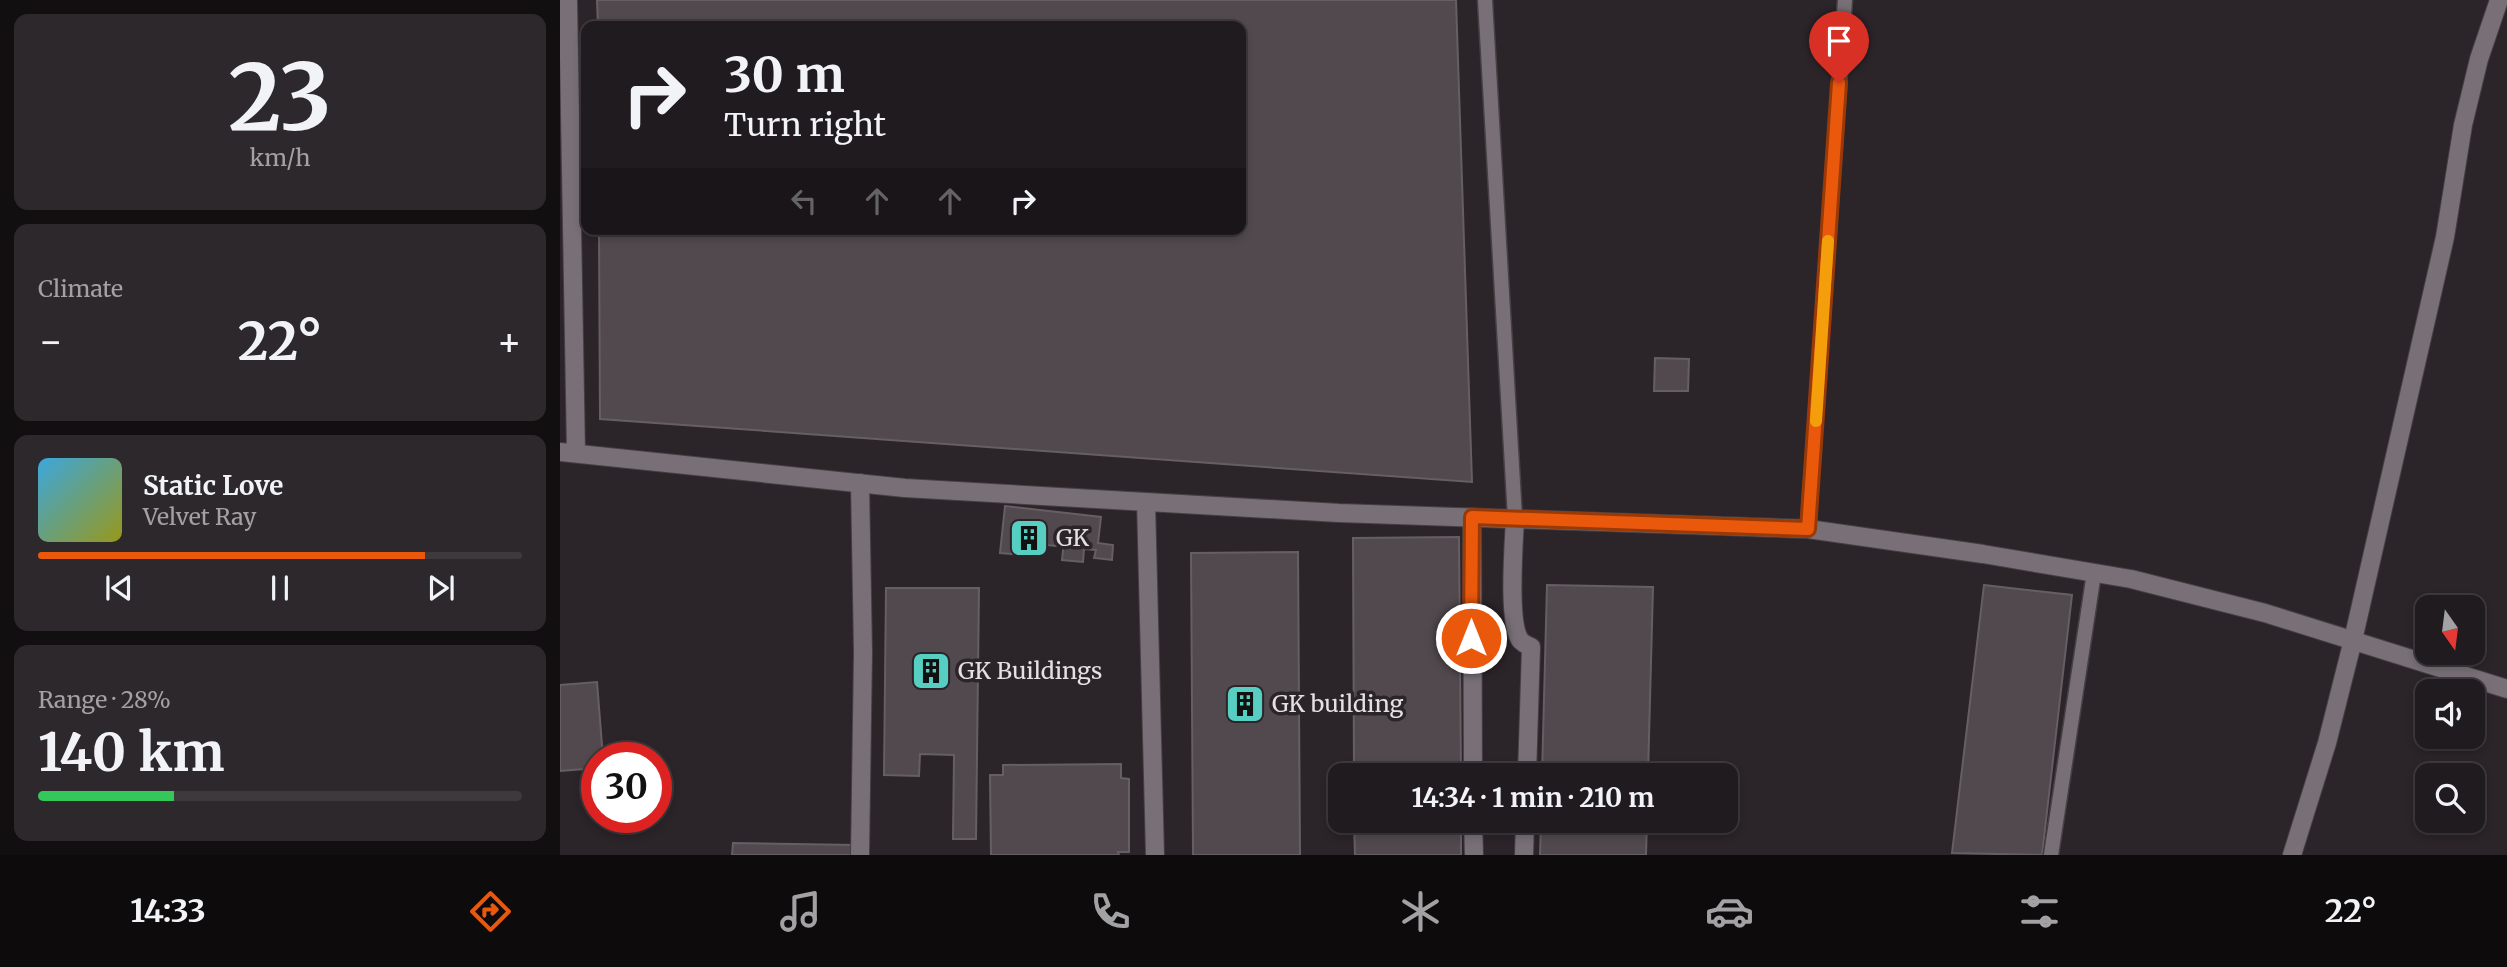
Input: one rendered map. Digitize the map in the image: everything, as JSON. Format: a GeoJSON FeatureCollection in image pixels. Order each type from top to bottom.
{"type":"FeatureCollection","features":[{"type":"Feature","properties":{"kind":"street"},"geometry":{"type":"LineString","coordinates":[[568,0],[568,452],[905,488],[1472,517],[1808,529],[2131,579],[2264,613],[2506,686]]}},
{"type":"Feature","properties":{"kind":"street"},"geometry":{"type":"LineString","coordinates":[[2292,855],[2327,743],[2353,640],[2445,236],[2463,125],[2479,59],[2499,0]]}},
{"type":"Feature","properties":{"kind":"street"},"geometry":{"type":"LineString","coordinates":[[860,483],[863,652],[860,855]]}},
{"type":"Feature","properties":{"kind":"street"},"geometry":{"type":"LineString","coordinates":[[1146,502],[1155,855]]}},
{"type":"Feature","properties":{"kind":"street"},"geometry":{"type":"LineString","coordinates":[[1472,517],[1473,763]]}},
{"type":"Feature","properties":{"kind":"street"},"geometry":{"type":"LineString","coordinates":[[1515,518],[1515,626],[1521,641],[1531,647],[1527,763]]}},
{"type":"Feature","properties":{"kind":"street"},"geometry":{"type":"LineString","coordinates":[[1473,833],[1474,855]]}},
{"type":"Feature","properties":{"kind":"street"},"geometry":{"type":"LineString","coordinates":[[1524,855],[1525,833]]}},
{"type":"Feature","properties":{"kind":"lane"},"geometry":{"type":"LineString","coordinates":[[1485,0],[1515,518]]}},
{"type":"Feature","properties":{"kind":"lane"},"geometry":{"type":"LineString","coordinates":[[1808,529],[1845,0]]}},
{"type":"Feature","properties":{"kind":"lane"},"geometry":{"type":"LineString","coordinates":[[2051,855],[2094,573]]}},
{"type":"Feature","properties":{"kind":"building"},"geometry":{"type":"Polygon","coordinates":[[[597,0],[1456,0],[1472,482],[600,419],[599,235],[1246,235],[1246,21],[598,21],[597,0]]]}},
{"type":"Feature","properties":{"kind":"building"},"geometry":{"type":"Polygon","coordinates":[[[1655,358],[1689,359],[1688,391],[1654,391],[1655,358]]]}},
{"type":"Feature","properties":{"kind":"building","name":"GK"},"geometry":{"type":"Polygon","coordinates":[[[1005,506],[1101,517],[1098,543],[1113,545],[1112,560],[1094,558],[1096,550],[1084,549],[1083,562],[1062,560],[1065,532],[1057,532],[1056,546],[1036,544],[1034,556],[1000,553],[1005,506]]]}},
{"type":"Feature","properties":{"kind":"building","name":"GK building"},"geometry":{"type":"Polygon","coordinates":[[[1459,537],[1461,763],[1354,763],[1353,538],[1459,537]]]}},
{"type":"Feature","properties":{"kind":"building","name":"GK building"},"geometry":{"type":"Polygon","coordinates":[[[1298,552],[1300,855],[1193,855],[1191,553],[1298,552]]]}},
{"type":"Feature","properties":{"kind":"building"},"geometry":{"type":"Polygon","coordinates":[[[1547,585],[1653,587],[1648,763],[1542,763],[1547,585]]]}},
{"type":"Feature","properties":{"kind":"building"},"geometry":{"type":"Polygon","coordinates":[[[1984,585],[2072,595],[2042,855],[1952,853],[1984,585]]]}},
{"type":"Feature","properties":{"kind":"building","name":"GK Buildings"},"geometry":{"type":"Polygon","coordinates":[[[886,588],[979,588],[976,839],[953,839],[954,755],[920,754],[919,776],[884,775],[886,588]]]}},
{"type":"Feature","properties":{"kind":"building"},"geometry":{"type":"Polygon","coordinates":[[[597,682],[602,742],[581,742],[581,769],[560,771],[560,685],[597,682]]]}},
{"type":"Feature","properties":{"kind":"building"},"geometry":{"type":"Polygon","coordinates":[[[1121,764],[1121,778],[1129,779],[1129,852],[1118,852],[1119,855],[991,855],[990,775],[1003,775],[1003,765],[1121,764]]]}},
{"type":"Feature","properties":{"kind":"building"},"geometry":{"type":"Polygon","coordinates":[[[1354,833],[1461,833],[1461,855],[1355,855],[1354,833]]]}},
{"type":"Feature","properties":{"kind":"building"},"geometry":{"type":"Polygon","coordinates":[[[1541,833],[1647,833],[1646,855],[1540,855],[1541,833]]]}},
{"type":"Feature","properties":{"kind":"building"},"geometry":{"type":"Polygon","coordinates":[[[733,843],[856,845],[856,855],[732,855],[733,843]]]}},
{"type":"Feature","properties":{"kind":"slow traffic"},"geometry":{"type":"LineString","coordinates":[[1816,421],[1828,241]]}},
{"type":"Feature","properties":{"kind":"place","name":"GK"},"geometry":{"type":"Point","coordinates":[1029,538]}},
{"type":"Feature","properties":{"kind":"place","name":"GK Buildings"},"geometry":{"type":"Point","coordinates":[931,671]}},
{"type":"Feature","properties":{"kind":"place","name":"GK building"},"geometry":{"type":"Point","coordinates":[1245,704]}},
{"type":"Feature","properties":{"kind":"route"},"geometry":{"type":"LineString","coordinates":[[1471,638],[1472,517],[1808,529],[1839,83]]}}]}
